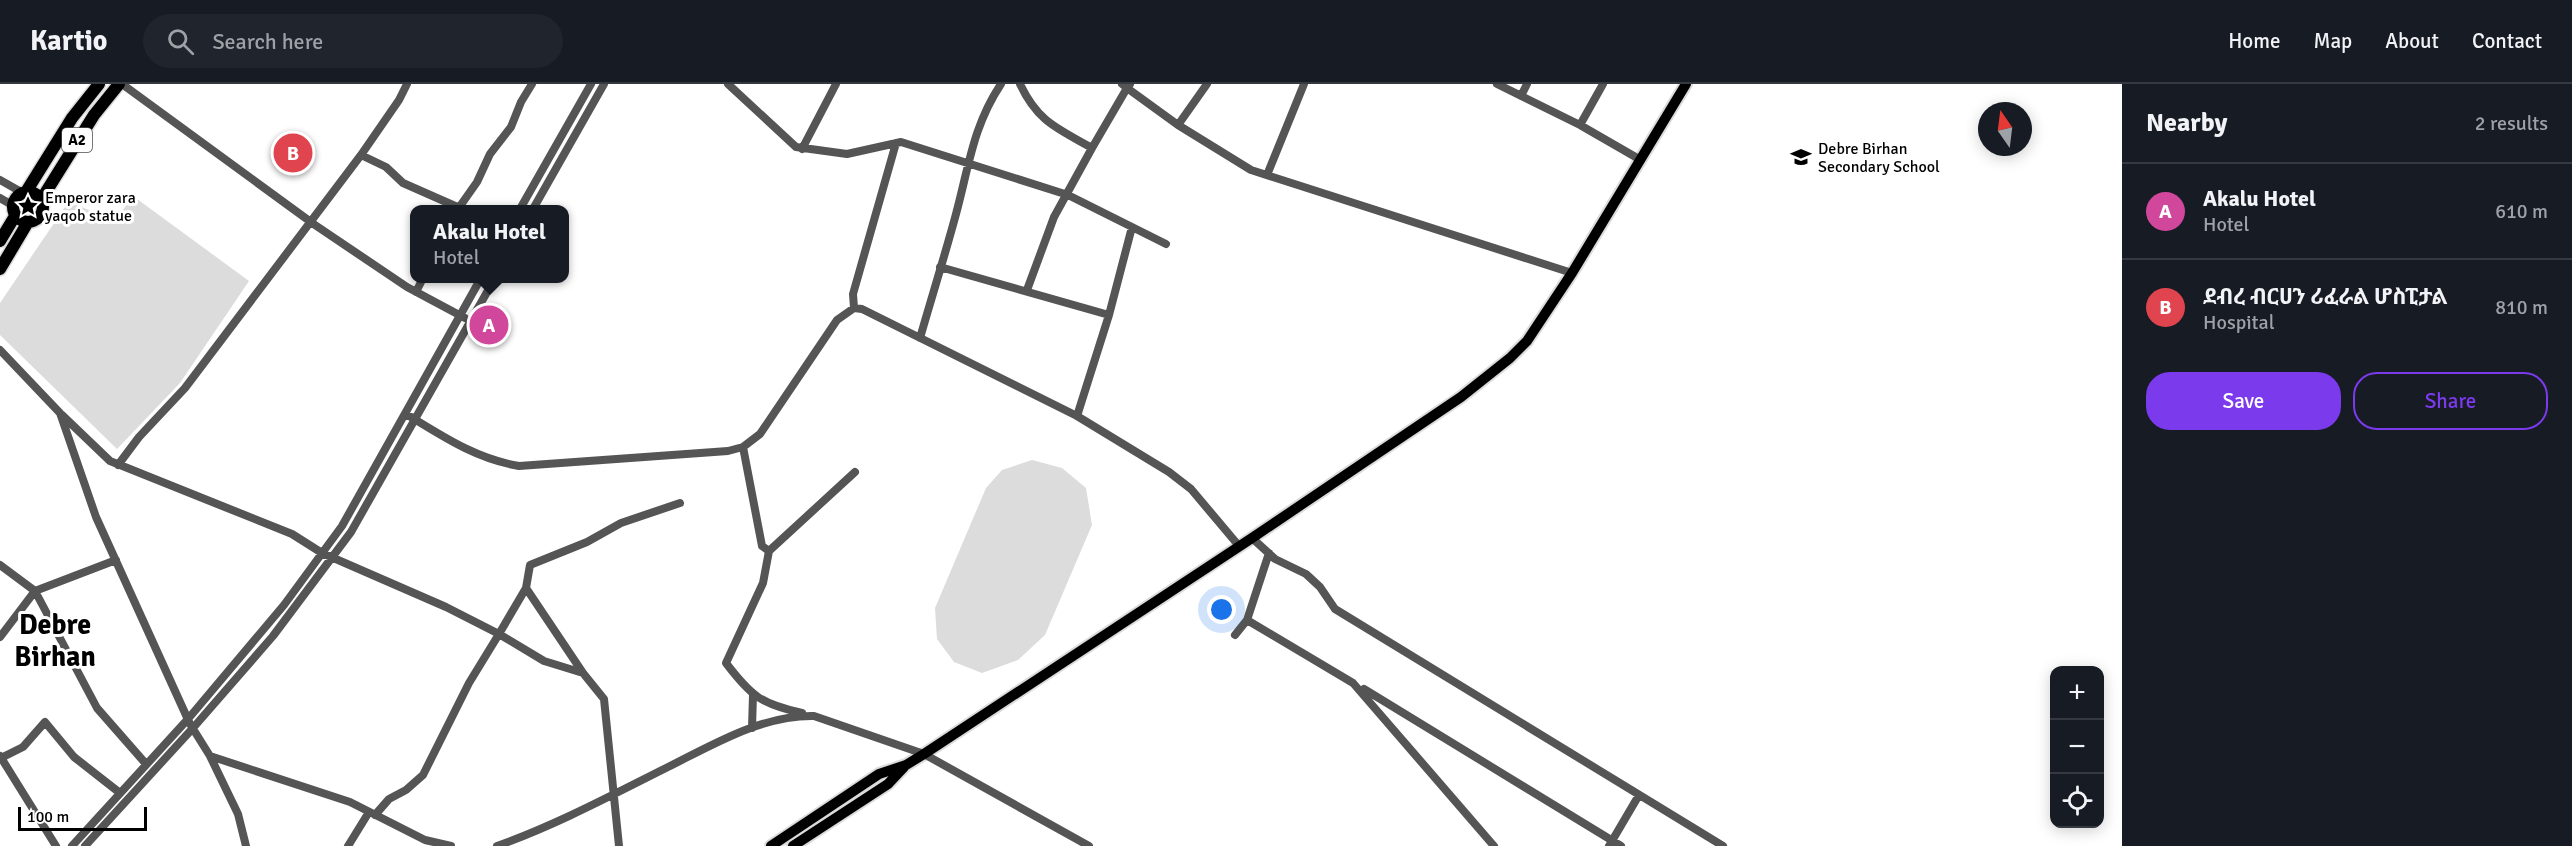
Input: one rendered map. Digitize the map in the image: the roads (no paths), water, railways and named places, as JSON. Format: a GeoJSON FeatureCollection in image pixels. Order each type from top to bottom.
{"type":"FeatureCollection","features":[{"type":"Feature","properties":{"kind":"highway","name":"A2"},"geometry":{"type":"LineString","coordinates":[[25,192],[72,118],[99,84]]}},
{"type":"Feature","properties":{"kind":"highway","name":"A2"},"geometry":{"type":"LineString","coordinates":[[41,200],[94,115],[120,84]]}},
{"type":"Feature","properties":{"kind":"highway"},"geometry":{"type":"LineString","coordinates":[[0,241],[14,211],[16,197],[25,192],[35,194],[41,200],[41,215],[28,222],[0,268]]}},
{"type":"Feature","properties":{"kind":"highway"},"geometry":{"type":"LineString","coordinates":[[14,211],[28,222]]}},
{"type":"Feature","properties":{"kind":"main road"},"geometry":{"type":"LineString","coordinates":[[771,846],[879,774],[906,765],[924,754],[1252,538],[1461,397],[1510,358],[1527,341],[1572,273],[1686,84]]}},
{"type":"Feature","properties":{"kind":"main road"},"geometry":{"type":"LineString","coordinates":[[793,846],[888,784],[906,765]]}},
{"type":"Feature","properties":{"kind":"street"},"geometry":{"type":"LineString","coordinates":[[120,84],[311,222],[416,292],[471,320]]}},
{"type":"Feature","properties":{"kind":"street"},"geometry":{"type":"LineString","coordinates":[[118,465],[139,437],[185,388],[362,155],[399,100],[407,84]]}},
{"type":"Feature","properties":{"kind":"street"},"geometry":{"type":"LineString","coordinates":[[463,205],[477,182],[490,154],[511,127],[521,102],[532,84]]}},
{"type":"Feature","properties":{"kind":"street"},"geometry":{"type":"LineString","coordinates":[[523,205],[591,84]]}},
{"type":"Feature","properties":{"kind":"street"},"geometry":{"type":"LineString","coordinates":[[537,205],[604,84]]}},
{"type":"Feature","properties":{"kind":"street"},"geometry":{"type":"LineString","coordinates":[[728,84],[796,147],[847,154],[901,142],[1068,195],[1166,244]]}},
{"type":"Feature","properties":{"kind":"street"},"geometry":{"type":"LineString","coordinates":[[802,149],[836,84]]}},
{"type":"Feature","properties":{"kind":"street"},"geometry":{"type":"LineString","coordinates":[[920,338],[984,109],[1002,84]]}},
{"type":"Feature","properties":{"kind":"street"},"geometry":{"type":"LineString","coordinates":[[1020,84],[1031,106],[1043,120],[1092,148]]}},
{"type":"Feature","properties":{"kind":"street"},"geometry":{"type":"LineString","coordinates":[[1178,125],[1207,84]]}},
{"type":"Feature","properties":{"kind":"street"},"geometry":{"type":"LineString","coordinates":[[1267,175],[1304,84]]}},
{"type":"Feature","properties":{"kind":"street"},"geometry":{"type":"LineString","coordinates":[[1497,84],[1580,125],[1639,159]]}},
{"type":"Feature","properties":{"kind":"street"},"geometry":{"type":"LineString","coordinates":[[1521,96],[1527,84]]}},
{"type":"Feature","properties":{"kind":"street"},"geometry":{"type":"LineString","coordinates":[[1580,125],[1603,84]]}},
{"type":"Feature","properties":{"kind":"street"},"geometry":{"type":"LineString","coordinates":[[1027,290],[1042,244],[1054,218],[1126,85],[1178,125],[1251,170],[1572,273]]}},
{"type":"Feature","properties":{"kind":"street"},"geometry":{"type":"LineString","coordinates":[[854,308],[853,294],[896,143]]}},
{"type":"Feature","properties":{"kind":"street"},"geometry":{"type":"LineString","coordinates":[[362,155],[386,167],[403,183],[451,205]]}},
{"type":"Feature","properties":{"kind":"street"},"geometry":{"type":"LineString","coordinates":[[0,180],[25,192]]}},
{"type":"Feature","properties":{"kind":"street"},"geometry":{"type":"LineString","coordinates":[[0,198],[14,211]]}},
{"type":"Feature","properties":{"kind":"street"},"geometry":{"type":"LineString","coordinates":[[1077,416],[1109,315],[1132,227]]}},
{"type":"Feature","properties":{"kind":"street"},"geometry":{"type":"LineString","coordinates":[[940,267],[1109,315]]}},
{"type":"Feature","properties":{"kind":"street"},"geometry":{"type":"LineString","coordinates":[[416,292],[421,283]]}},
{"type":"Feature","properties":{"kind":"street"},"geometry":{"type":"LineString","coordinates":[[72,846],[188,719],[284,604],[342,526],[479,283]]}},
{"type":"Feature","properties":{"kind":"street"},"geometry":{"type":"LineString","coordinates":[[85,846],[273,636],[333,557],[351,532],[493,283]]}},
{"type":"Feature","properties":{"kind":"street"},"geometry":{"type":"LineString","coordinates":[[406,414],[472,453],[496,462],[519,466],[710,454],[743,447],[759,434],[837,320],[854,308],[862,309],[1077,416],[1169,472],[1191,489],[1239,546]]}},
{"type":"Feature","properties":{"kind":"street"},"geometry":{"type":"LineString","coordinates":[[0,350],[110,461],[292,534],[322,553],[499,634],[544,661],[583,673]]}},
{"type":"Feature","properties":{"kind":"street"},"geometry":{"type":"LineString","coordinates":[[60,413],[96,517],[188,719],[210,756],[238,814],[246,846]]}},
{"type":"Feature","properties":{"kind":"street"},"geometry":{"type":"LineString","coordinates":[[743,447],[762,546],[769,551]]}},
{"type":"Feature","properties":{"kind":"street"},"geometry":{"type":"LineString","coordinates":[[855,471],[769,551],[763,583],[726,663],[753,695],[782,708],[814,716],[924,754],[1089,846]]}},
{"type":"Feature","properties":{"kind":"street"},"geometry":{"type":"LineString","coordinates":[[348,846],[372,813],[406,790],[423,775],[469,683],[526,588],[530,565],[587,542],[621,523],[680,503]]}},
{"type":"Feature","properties":{"kind":"street"},"geometry":{"type":"LineString","coordinates":[[1252,538],[1269,554],[1306,574],[1320,587],[1335,609],[1723,846]]}},
{"type":"Feature","properties":{"kind":"street"},"geometry":{"type":"LineString","coordinates":[[1235,635],[1246,620],[1269,554]]}},
{"type":"Feature","properties":{"kind":"street"},"geometry":{"type":"LineString","coordinates":[[0,637],[35,591],[116,560]]}},
{"type":"Feature","properties":{"kind":"street"},"geometry":{"type":"LineString","coordinates":[[0,565],[35,591],[97,708],[146,764]]}},
{"type":"Feature","properties":{"kind":"street"},"geometry":{"type":"LineString","coordinates":[[526,588],[583,673],[604,699],[619,846]]}},
{"type":"Feature","properties":{"kind":"street"},"geometry":{"type":"LineString","coordinates":[[1246,620],[1353,683],[1610,843],[1621,846]]}},
{"type":"Feature","properties":{"kind":"street"},"geometry":{"type":"LineString","coordinates":[[1353,683],[1494,846]]}},
{"type":"Feature","properties":{"kind":"street"},"geometry":{"type":"LineString","coordinates":[[752,728],[753,695]]}},
{"type":"Feature","properties":{"kind":"street"},"geometry":{"type":"LineString","coordinates":[[497,846],[539,831],[752,728],[785,717],[814,716]]}},
{"type":"Feature","properties":{"kind":"street"},"geometry":{"type":"LineString","coordinates":[[56,846],[1,757],[23,747],[45,722],[74,757],[120,793]]}},
{"type":"Feature","properties":{"kind":"street"},"geometry":{"type":"LineString","coordinates":[[210,756],[350,802],[425,840],[451,846]]}},
{"type":"Feature","properties":{"kind":"street"},"geometry":{"type":"LineString","coordinates":[[1610,843],[1639,795]]}},
{"type":"Feature","properties":{"kind":"place","name":"ደብረ ብርሀን ሪፈራል ሆስፒታል"},"geometry":{"type":"Point","coordinates":[293,153]}},
{"type":"Feature","properties":{"kind":"place","name":"Debre Birhan Secondary School"},"geometry":{"type":"Point","coordinates":[1801,157]}},
{"type":"Feature","properties":{"kind":"place","name":"Emperor zara yaqob statue"},"geometry":{"type":"Point","coordinates":[28,206]}},
{"type":"Feature","properties":{"kind":"place","name":"Akalu Hotel"},"geometry":{"type":"Point","coordinates":[489,325]}},
{"type":"Feature","properties":{"kind":"district","name":"Debre Birhan"},"geometry":{"type":"Point","coordinates":[55,640]}}]}
